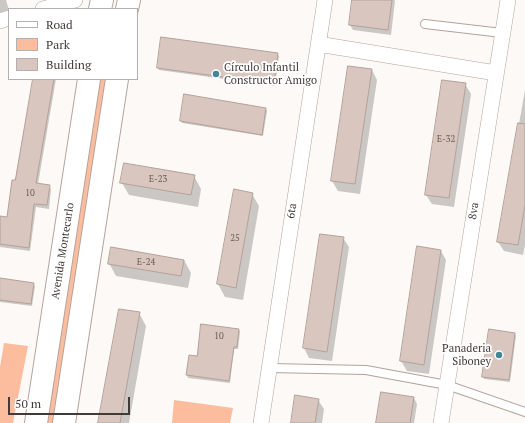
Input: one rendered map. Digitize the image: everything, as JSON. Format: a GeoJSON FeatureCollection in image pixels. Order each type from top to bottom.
{"type":"FeatureCollection","features":[{"type":"Feature","properties":{"kind":"main road","name":"Avenida Montecarlo"},"geometry":{"type":"LineString","coordinates":[[36,423],[89,80]]}},
{"type":"Feature","properties":{"kind":"main road"},"geometry":{"type":"LineString","coordinates":[[64,423],[116,80]]}},
{"type":"Feature","properties":{"kind":"street"},"geometry":{"type":"LineString","coordinates":[[47,8],[75,0]]}},
{"type":"Feature","properties":{"kind":"street","name":"6ta"},"geometry":{"type":"LineString","coordinates":[[261,423],[325,0]]}},
{"type":"Feature","properties":{"kind":"street","name":"8va"},"geometry":{"type":"LineString","coordinates":[[441,423],[508,0]]}},
{"type":"Feature","properties":{"kind":"street"},"geometry":{"type":"LineString","coordinates":[[318,44],[496,73]]}},
{"type":"Feature","properties":{"kind":"lane"},"geometry":{"type":"LineString","coordinates":[[425,24],[502,33]]}},
{"type":"Feature","properties":{"kind":"lane"},"geometry":{"type":"LineString","coordinates":[[269,368],[366,370],[446,385],[525,412]]}},
{"type":"Feature","properties":{"kind":"green space"},"geometry":{"type":"Polygon","coordinates":[[[100,80],[109,80],[54,423],[46,423],[100,80]]]}},
{"type":"Feature","properties":{"kind":"green space"},"geometry":{"type":"Polygon","coordinates":[[[4,343],[28,346],[13,423],[0,423],[0,367],[4,343]]]}},
{"type":"Feature","properties":{"kind":"green space"},"geometry":{"type":"Polygon","coordinates":[[[174,400],[233,408],[230,423],[172,423],[174,400]]]}},
{"type":"Feature","properties":{"kind":"building"},"geometry":{"type":"Polygon","coordinates":[[[352,0],[392,0],[388,30],[349,25],[352,0]]]}},
{"type":"Feature","properties":{"kind":"building"},"geometry":{"type":"Polygon","coordinates":[[[161,37],[278,53],[274,84],[157,68],[161,37]]]}},
{"type":"Feature","properties":{"kind":"building"},"geometry":{"type":"Polygon","coordinates":[[[348,66],[372,69],[355,184],[331,181],[348,66]]]}},
{"type":"Feature","properties":{"kind":"building"},"geometry":{"type":"Polygon","coordinates":[[[33,80],[54,80],[36,183],[50,185],[47,205],[34,204],[29,248],[0,244],[0,216],[7,217],[12,180],[15,180],[33,80]]]}},
{"type":"Feature","properties":{"kind":"building"},"geometry":{"type":"Polygon","coordinates":[[[442,80],[466,83],[449,198],[425,195],[442,80]]]}},
{"type":"Feature","properties":{"kind":"building"},"geometry":{"type":"Polygon","coordinates":[[[184,94],[266,108],[262,135],[180,121],[184,94]]]}},
{"type":"Feature","properties":{"kind":"building"},"geometry":{"type":"Polygon","coordinates":[[[518,123],[525,124],[525,206],[518,245],[497,242],[518,123]]]}},
{"type":"Feature","properties":{"kind":"building"},"geometry":{"type":"Polygon","coordinates":[[[124,163],[195,175],[191,195],[120,183],[124,163]]]}},
{"type":"Feature","properties":{"kind":"building"},"geometry":{"type":"Polygon","coordinates":[[[234,189],[253,193],[236,288],[217,284],[234,189]]]}},
{"type":"Feature","properties":{"kind":"building"},"geometry":{"type":"Polygon","coordinates":[[[320,234],[344,237],[327,352],[303,348],[320,234]]]}},
{"type":"Feature","properties":{"kind":"building"},"geometry":{"type":"Polygon","coordinates":[[[417,246],[441,250],[424,365],[400,361],[417,246]]]}},
{"type":"Feature","properties":{"kind":"building"},"geometry":{"type":"Polygon","coordinates":[[[111,247],[184,260],[181,276],[108,264],[111,247]]]}},
{"type":"Feature","properties":{"kind":"building"},"geometry":{"type":"Polygon","coordinates":[[[0,278],[34,283],[31,304],[0,300],[0,278]]]}},
{"type":"Feature","properties":{"kind":"building"},"geometry":{"type":"Polygon","coordinates":[[[119,309],[140,312],[120,423],[98,423],[119,309]]]}},
{"type":"Feature","properties":{"kind":"building"},"geometry":{"type":"Polygon","coordinates":[[[201,324],[239,329],[237,347],[234,347],[229,381],[186,375],[189,355],[197,356],[201,324]]]}},
{"type":"Feature","properties":{"kind":"building","name":"Panaderia Siboney"},"geometry":{"type":"Polygon","coordinates":[[[489,329],[515,333],[509,380],[482,377],[489,329]]]}},
{"type":"Feature","properties":{"kind":"building"},"geometry":{"type":"Polygon","coordinates":[[[381,392],[414,397],[410,423],[376,423],[381,392]]]}},
{"type":"Feature","properties":{"kind":"building"},"geometry":{"type":"Polygon","coordinates":[[[295,395],[319,399],[315,423],[291,423],[295,395]]]}},
{"type":"Feature","properties":{"kind":"place","name":"Círculo Infantil Constructor Amigo"},"geometry":{"type":"Point","coordinates":[216,74]}},
{"type":"Feature","properties":{"kind":"place","name":"Panaderia Siboney"},"geometry":{"type":"Point","coordinates":[499,355]}}]}
